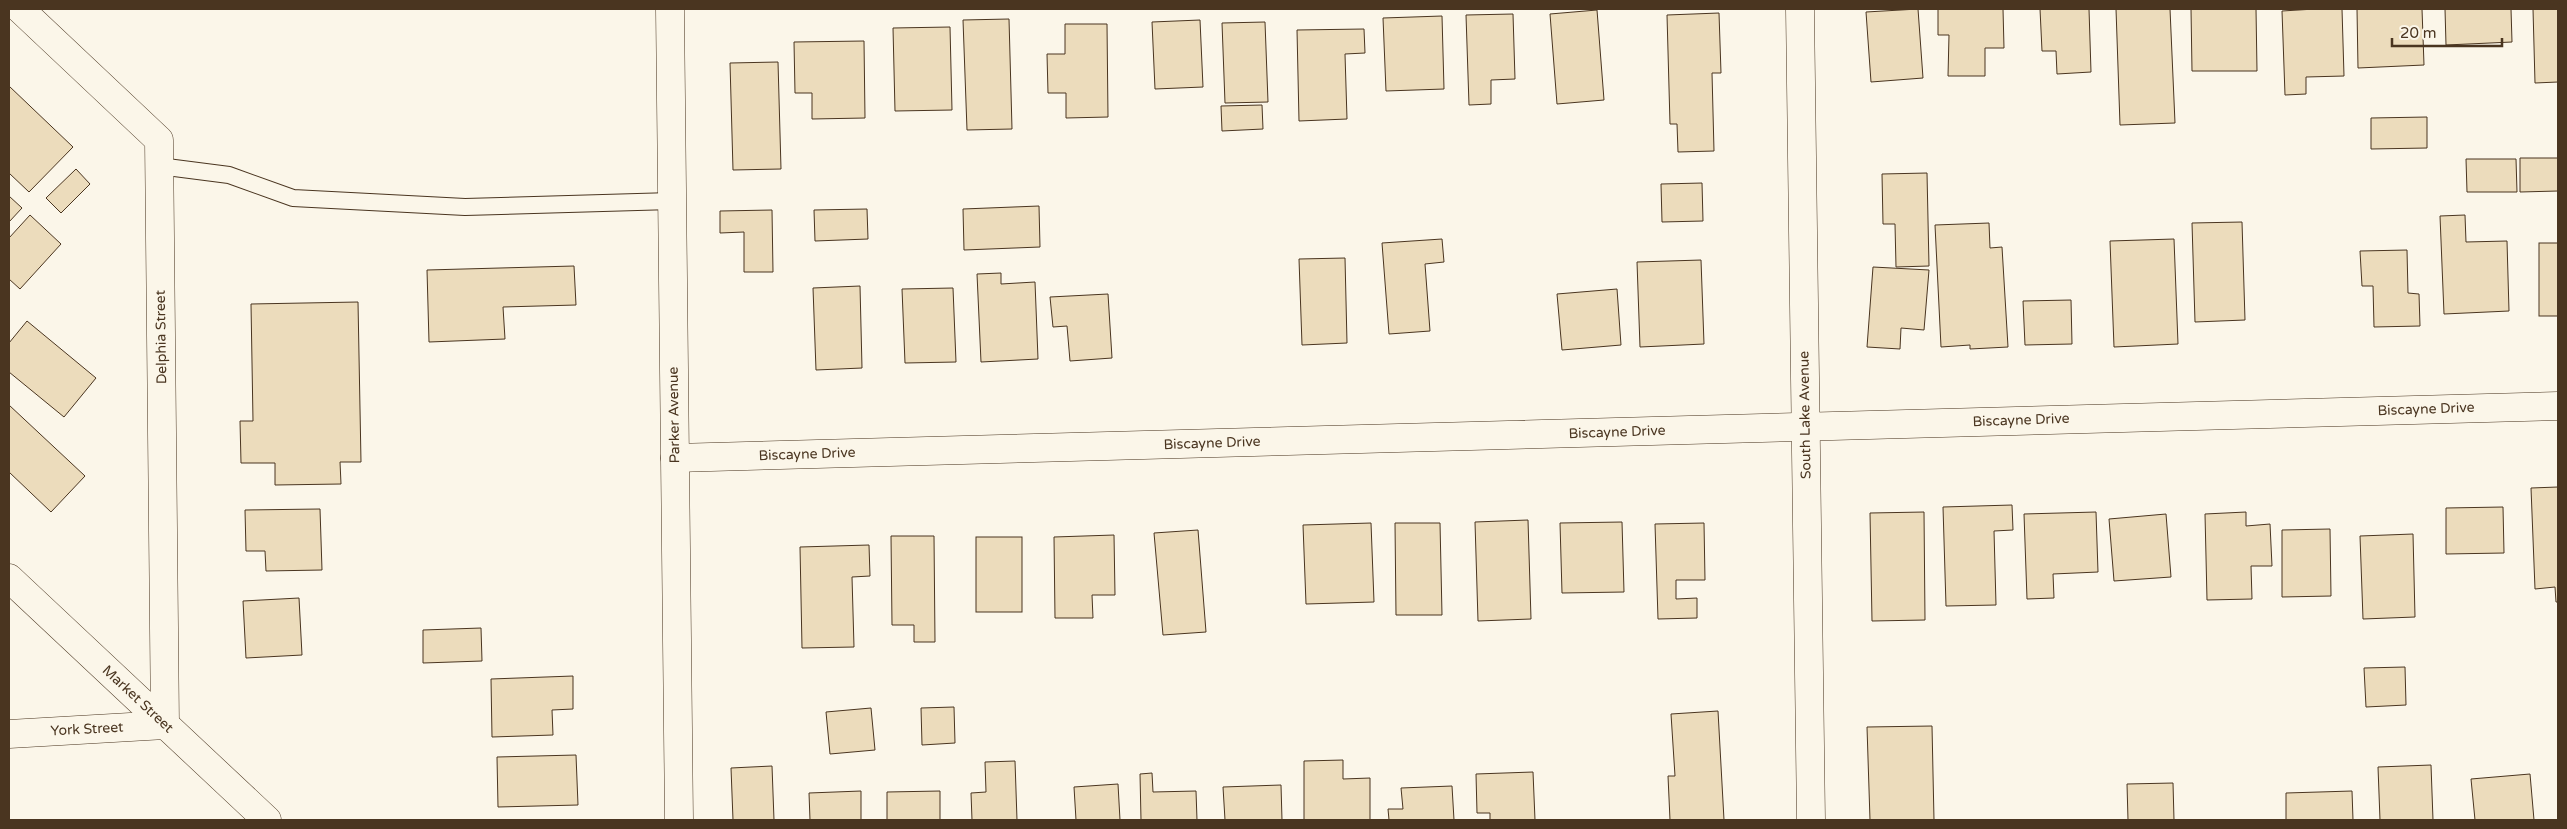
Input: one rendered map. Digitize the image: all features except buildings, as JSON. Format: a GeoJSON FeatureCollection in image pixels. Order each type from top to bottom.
{"type":"FeatureCollection","features":[{"type":"Feature","properties":{"kind":"street","name":"Delphia Street"},"geometry":{"type":"LineString","coordinates":[[20,9],[159,140],[165,725]]}},
{"type":"Feature","properties":{"kind":"street","name":"Parker Avenue"},"geometry":{"type":"LineString","coordinates":[[670,9],[679,820]]}},
{"type":"Feature","properties":{"kind":"street","name":"South Lake Avenue"},"geometry":{"type":"LineString","coordinates":[[1800,9],[1810,820]]}},
{"type":"Feature","properties":{"kind":"street","name":"Biscayne Drive"},"geometry":{"type":"LineString","coordinates":[[675,458],[2558,406]]}},
{"type":"Feature","properties":{"kind":"street","name":"Market Street"},"geometry":{"type":"LineString","coordinates":[[9,578],[267,820]]}},
{"type":"Feature","properties":{"kind":"street","name":"York Street"},"geometry":{"type":"LineString","coordinates":[[9,734],[165,725]]}},
{"type":"Feature","properties":{"kind":"lane"},"geometry":{"type":"LineString","coordinates":[[159,166],[229,175],[293,198],[465,207],[672,201]]}}]}
